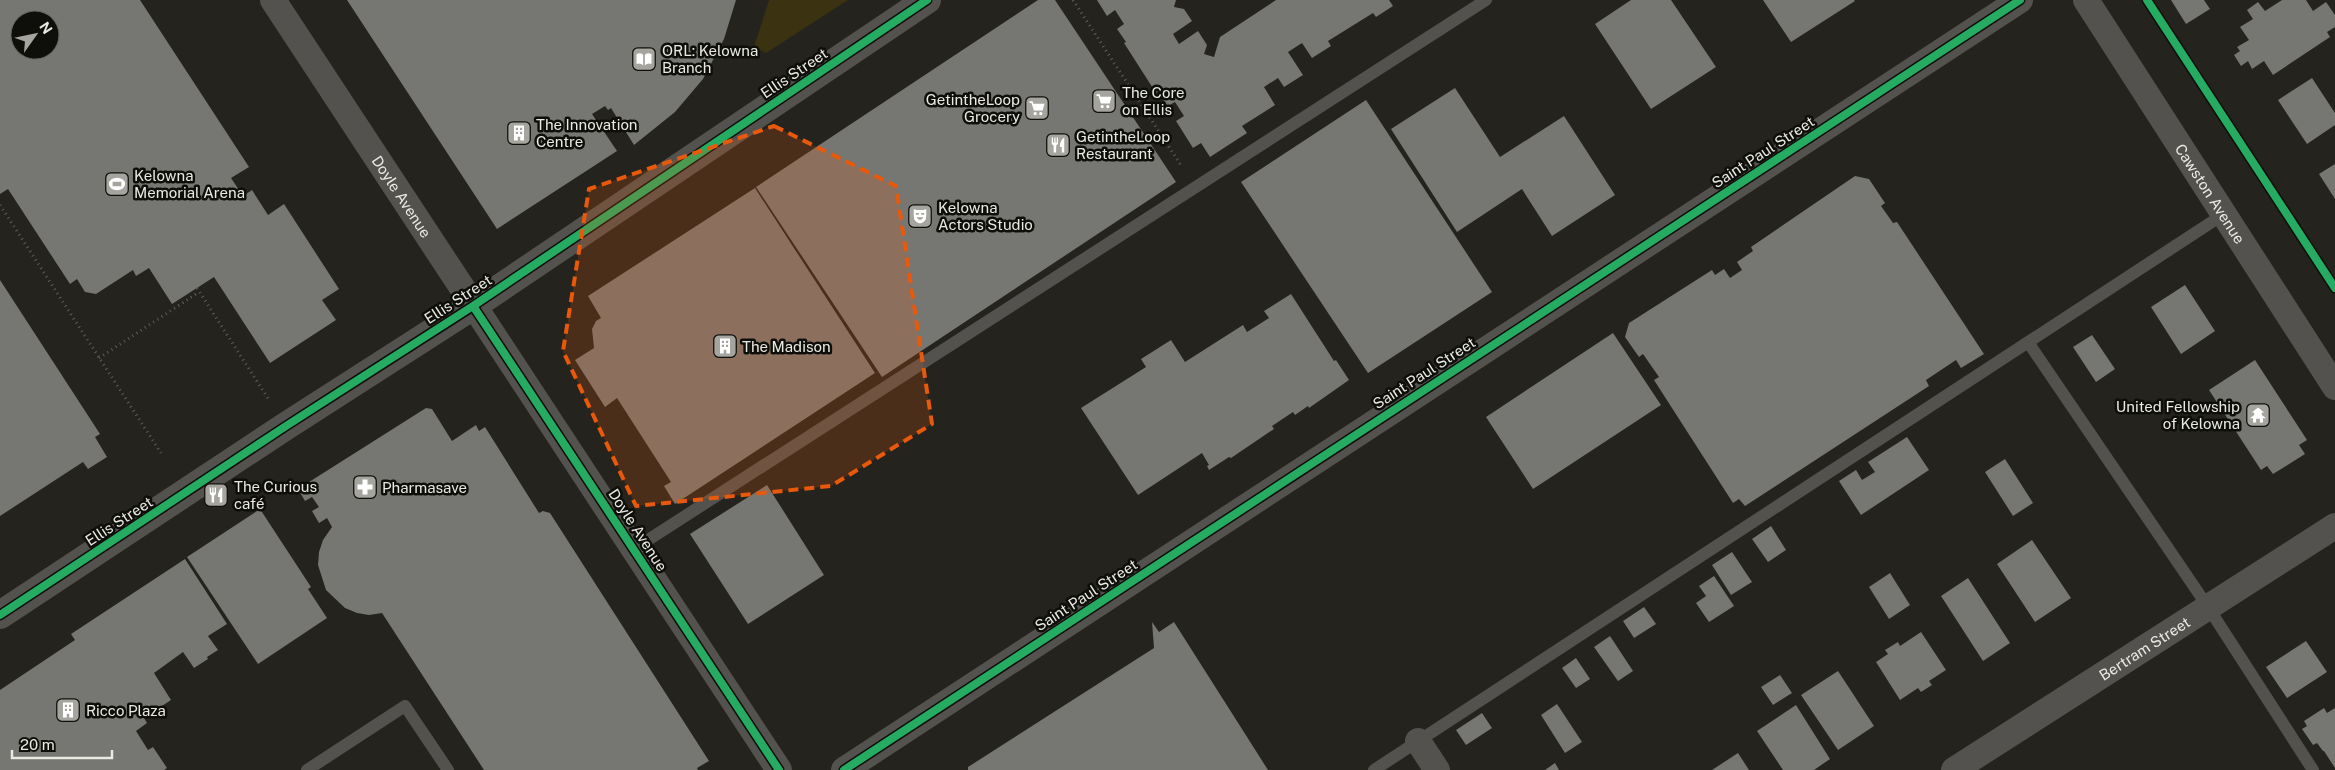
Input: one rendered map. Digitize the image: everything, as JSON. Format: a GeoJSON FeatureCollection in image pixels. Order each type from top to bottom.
{"type":"FeatureCollection","features":[{"type":"Feature","properties":{"kind":"street","name":"Doyle Avenue"},"geometry":{"type":"LineString","coordinates":[[273,0],[779,770]]}},
{"type":"Feature","properties":{"kind":"street","name":"Saint Paul Street"},"geometry":{"type":"LineString","coordinates":[[844,770],[2020,0]]}},
{"type":"Feature","properties":{"kind":"street","name":"Cawston Avenue"},"geometry":{"type":"LineString","coordinates":[[2086,0],[2335,387]]}},
{"type":"Feature","properties":{"kind":"street","name":"Ellis Street"},"geometry":{"type":"LineString","coordinates":[[0,615],[286,426],[473,306],[913,4]]}},
{"type":"Feature","properties":{"kind":"street","name":"Bertram Street"},"geometry":{"type":"LineString","coordinates":[[1954,770],[2335,526]]}},
{"type":"Feature","properties":{"kind":"street"},"geometry":{"type":"LineString","coordinates":[[1418,741],[1437,770]]}},
{"type":"Feature","properties":{"kind":"lane"},"geometry":{"type":"LineString","coordinates":[[634,550],[1195,186],[1486,0]]}},
{"type":"Feature","properties":{"kind":"lane"},"geometry":{"type":"LineString","coordinates":[[1374,770],[2224,214]]}},
{"type":"Feature","properties":{"kind":"lane"},"geometry":{"type":"LineString","coordinates":[[2028,342],[2208,607],[2313,770]]}},
{"type":"Feature","properties":{"kind":"lane"},"geometry":{"type":"LineString","coordinates":[[307,770],[405,706],[448,770]]}},
{"type":"Feature","properties":{"kind":"path"},"geometry":{"type":"LineString","coordinates":[[1073,0],[1195,186]]}},
{"type":"Feature","properties":{"kind":"path"},"geometry":{"type":"LineString","coordinates":[[0,205],[161,453]]}},
{"type":"Feature","properties":{"kind":"path"},"geometry":{"type":"LineString","coordinates":[[99,358],[198,290],[286,426]]}},
{"type":"Feature","properties":{"kind":"highlighted area"},"geometry":{"type":"Polygon","coordinates":[[[774,126],[896,186],[932,424],[831,486],[636,506],[563,351],[589,189],[774,126]]]}},
{"type":"Feature","properties":{"kind":"shaded area"},"geometry":{"type":"Polygon","coordinates":[[[769,0],[848,0],[766,53],[754,47],[769,0]]]}},
{"type":"Feature","properties":{"kind":"building","name":"Kelowna Memorial Arena"},"geometry":{"type":"Polygon","coordinates":[[[0,0],[140,0],[249,167],[231,178],[243,196],[252,190],[268,215],[284,204],[339,289],[322,300],[336,320],[270,363],[214,277],[172,304],[149,268],[136,276],[133,270],[96,294],[85,292],[77,279],[70,284],[8,189],[0,194],[0,0]]]}},
{"type":"Feature","properties":{"kind":"building","name":"The Innovation Centre"},"geometry":{"type":"Polygon","coordinates":[[[347,0],[736,0],[724,39],[703,79],[675,112],[634,145],[611,108],[608,110],[605,106],[592,114],[617,151],[497,229],[347,0]]]}},
{"type":"Feature","properties":{"kind":"building"},"geometry":{"type":"Polygon","coordinates":[[[1038,0],[1055,0],[1176,182],[882,377],[756,187],[1038,0]]]}},
{"type":"Feature","properties":{"kind":"building"},"geometry":{"type":"Polygon","coordinates":[[[1097,0],[1176,0],[1174,7],[1184,9],[1192,21],[1173,34],[1179,44],[1198,31],[1207,45],[1204,54],[1214,57],[1220,37],[1276,0],[1389,0],[1393,6],[1376,17],[1373,13],[1328,41],[1331,46],[1312,58],[1302,43],[1288,52],[1303,75],[1284,87],[1278,78],[1264,87],[1275,105],[1242,126],[1247,133],[1210,157],[1201,143],[1193,148],[1176,121],[1184,116],[1175,102],[1168,106],[1158,92],[1156,93],[1117,29],[1124,24],[1115,10],[1107,16],[1097,0]]]}},
{"type":"Feature","properties":{"kind":"building"},"geometry":{"type":"Polygon","coordinates":[[[1631,0],[1671,0],[1716,67],[1651,109],[1595,24],[1631,0]]]}},
{"type":"Feature","properties":{"kind":"building"},"geometry":{"type":"Polygon","coordinates":[[[1763,0],[1854,0],[1855,1],[1791,42],[1763,0]]]}},
{"type":"Feature","properties":{"kind":"building"},"geometry":{"type":"Polygon","coordinates":[[[2171,0],[2204,0],[2210,9],[2186,24],[2171,0]]]}},
{"type":"Feature","properties":{"kind":"building"},"geometry":{"type":"Polygon","coordinates":[[[2282,0],[2306,0],[2313,11],[2326,2],[2335,15],[2335,27],[2327,32],[2330,37],[2273,75],[2264,61],[2252,69],[2248,61],[2241,66],[2234,55],[2240,51],[2237,47],[2249,40],[2240,27],[2253,19],[2247,10],[2258,2],[2265,11],[2282,0]]]}},
{"type":"Feature","properties":{"kind":"building"},"geometry":{"type":"Polygon","coordinates":[[[2312,78],[2335,113],[2335,125],[2307,144],[2278,100],[2312,78]]]}},
{"type":"Feature","properties":{"kind":"building"},"geometry":{"type":"Polygon","coordinates":[[[1455,88],[1500,157],[1564,116],[1615,195],[1552,236],[1522,189],[1457,232],[1391,129],[1455,88]]]}},
{"type":"Feature","properties":{"kind":"building"},"geometry":{"type":"Polygon","coordinates":[[[1366,100],[1492,292],[1368,373],[1241,182],[1366,100]]]}},
{"type":"Feature","properties":{"kind":"building"},"geometry":{"type":"Polygon","coordinates":[[[2335,164],[2335,199],[2319,174],[2335,164]]]}},
{"type":"Feature","properties":{"kind":"building"},"geometry":{"type":"Polygon","coordinates":[[[1855,176],[1869,179],[1885,203],[1881,206],[1893,223],[1897,222],[1984,354],[1961,368],[1956,360],[1926,380],[1929,386],[1745,506],[1739,499],[1733,503],[1654,380],[1659,377],[1643,354],[1639,357],[1625,337],[1629,323],[1712,270],[1715,275],[1724,269],[1730,278],[1742,270],[1737,262],[1753,251],[1751,247],[1855,176]]]}},
{"type":"Feature","properties":{"kind":"building","name":"The Madison"},"geometry":{"type":"Polygon","coordinates":[[[755,188],[875,373],[675,504],[664,486],[671,482],[617,398],[605,407],[575,360],[594,348],[592,329],[596,321],[601,318],[588,296],[755,188]]]}},
{"type":"Feature","properties":{"kind":"building"},"geometry":{"type":"Polygon","coordinates":[[[0,280],[100,434],[95,437],[107,457],[88,469],[83,462],[0,516],[0,280]]]}},
{"type":"Feature","properties":{"kind":"building"},"geometry":{"type":"Polygon","coordinates":[[[2185,285],[2215,331],[2181,354],[2151,307],[2185,285]]]}},
{"type":"Feature","properties":{"kind":"building"},"geometry":{"type":"Polygon","coordinates":[[[1291,294],[1334,361],[1336,360],[1349,380],[1309,408],[1308,406],[1295,415],[1293,412],[1272,426],[1274,429],[1231,458],[1229,457],[1209,470],[1207,466],[1209,465],[1202,453],[1138,495],[1081,408],[1146,367],[1141,359],[1171,340],[1185,362],[1243,325],[1247,332],[1269,318],[1264,311],[1291,294]]]}},
{"type":"Feature","properties":{"kind":"building"},"geometry":{"type":"Polygon","coordinates":[[[1613,333],[1661,405],[1533,489],[1486,417],[1613,333]]]}},
{"type":"Feature","properties":{"kind":"building"},"geometry":{"type":"Polygon","coordinates":[[[2092,335],[2115,369],[2096,382],[2073,347],[2092,335]]]}},
{"type":"Feature","properties":{"kind":"building","name":"United Fellowship of Kelowna"},"geometry":{"type":"Polygon","coordinates":[[[2255,360],[2307,440],[2299,445],[2305,454],[2273,474],[2267,466],[2261,470],[2209,390],[2255,360]]]}},
{"type":"Feature","properties":{"kind":"building"},"geometry":{"type":"Polygon","coordinates":[[[426,408],[432,409],[452,441],[476,425],[479,431],[485,427],[539,513],[543,511],[550,513],[709,761],[697,768],[698,770],[484,770],[382,613],[369,615],[357,613],[345,608],[326,590],[318,565],[319,552],[323,540],[332,527],[327,518],[319,523],[312,511],[319,507],[312,497],[305,501],[298,489],[426,408]]]}},
{"type":"Feature","properties":{"kind":"building"},"geometry":{"type":"Polygon","coordinates":[[[1907,437],[1929,470],[1861,515],[1839,481],[1856,470],[1862,480],[1875,472],[1868,462],[1907,437]]]}},
{"type":"Feature","properties":{"kind":"building"},"geometry":{"type":"Polygon","coordinates":[[[2005,459],[2033,503],[2013,516],[1985,472],[2005,459]]]}},
{"type":"Feature","properties":{"kind":"building"},"geometry":{"type":"Polygon","coordinates":[[[767,485],[824,575],[748,624],[690,534],[767,485]]]}},
{"type":"Feature","properties":{"kind":"building"},"geometry":{"type":"Polygon","coordinates":[[[260,509],[311,587],[308,589],[327,618],[258,664],[187,557],[260,509]]]}},
{"type":"Feature","properties":{"kind":"building"},"geometry":{"type":"Polygon","coordinates":[[[1771,526],[1786,550],[1768,562],[1752,539],[1771,526]]]}},
{"type":"Feature","properties":{"kind":"building"},"geometry":{"type":"Polygon","coordinates":[[[2032,540],[2071,598],[2035,622],[1997,564],[2032,540]]]}},
{"type":"Feature","properties":{"kind":"building"},"geometry":{"type":"Polygon","coordinates":[[[1732,552],[1752,582],[1731,595],[1712,565],[1732,552]]]}},
{"type":"Feature","properties":{"kind":"building"},"geometry":{"type":"Polygon","coordinates":[[[185,559],[227,624],[208,636],[218,650],[207,657],[208,659],[194,668],[183,652],[154,673],[171,700],[144,718],[147,723],[136,731],[148,750],[153,747],[167,768],[164,770],[0,770],[0,690],[75,640],[71,634],[185,559]]]}},
{"type":"Feature","properties":{"kind":"building"},"geometry":{"type":"Polygon","coordinates":[[[1890,573],[1910,605],[1889,619],[1869,587],[1890,573]]]}},
{"type":"Feature","properties":{"kind":"building"},"geometry":{"type":"Polygon","coordinates":[[[1714,576],[1734,606],[1709,622],[1696,603],[1706,596],[1699,586],[1714,576]]]}},
{"type":"Feature","properties":{"kind":"building"},"geometry":{"type":"Polygon","coordinates":[[[1968,578],[2010,643],[1983,661],[1941,596],[1968,578]]]}},
{"type":"Feature","properties":{"kind":"building"},"geometry":{"type":"Polygon","coordinates":[[[1644,607],[1656,624],[1634,638],[1623,621],[1644,607]]]}},
{"type":"Feature","properties":{"kind":"building"},"geometry":{"type":"Polygon","coordinates":[[[1152,622],[1159,632],[1174,622],[1268,770],[968,770],[968,767],[1154,648],[1152,622]]]}},
{"type":"Feature","properties":{"kind":"building"},"geometry":{"type":"Polygon","coordinates":[[[1921,632],[1946,670],[1929,681],[1932,685],[1921,692],[1918,688],[1900,700],[1876,662],[1888,654],[1885,650],[1898,642],[1900,646],[1921,632]]]}},
{"type":"Feature","properties":{"kind":"building"},"geometry":{"type":"Polygon","coordinates":[[[1610,636],[1633,671],[1618,681],[1594,647],[1610,636]]]}},
{"type":"Feature","properties":{"kind":"building"},"geometry":{"type":"Polygon","coordinates":[[[2306,641],[2327,672],[2287,698],[2266,667],[2306,641]]]}},
{"type":"Feature","properties":{"kind":"building"},"geometry":{"type":"Polygon","coordinates":[[[1576,658],[1590,679],[1576,688],[1562,668],[1576,658]]]}},
{"type":"Feature","properties":{"kind":"building"},"geometry":{"type":"Polygon","coordinates":[[[1838,671],[1874,726],[1838,750],[1801,695],[1838,671]]]}},
{"type":"Feature","properties":{"kind":"building"},"geometry":{"type":"Polygon","coordinates":[[[1780,675],[1792,693],[1773,705],[1761,687],[1780,675]]]}},
{"type":"Feature","properties":{"kind":"building"},"geometry":{"type":"Polygon","coordinates":[[[1557,704],[1582,742],[1565,753],[1541,715],[1557,704]]]}},
{"type":"Feature","properties":{"kind":"building"},"geometry":{"type":"Polygon","coordinates":[[[1796,705],[1830,759],[1814,770],[1783,770],[1757,731],[1796,705]]]}},
{"type":"Feature","properties":{"kind":"building"},"geometry":{"type":"Polygon","coordinates":[[[2324,708],[2327,713],[2335,708],[2335,768],[2324,751],[2317,743],[2313,745],[2302,729],[2307,726],[2304,721],[2324,708]]]}},
{"type":"Feature","properties":{"kind":"building"},"geometry":{"type":"Polygon","coordinates":[[[1482,713],[1492,728],[1466,745],[1456,730],[1482,713]]]}},
{"type":"Feature","properties":{"kind":"building"},"geometry":{"type":"Polygon","coordinates":[[[1738,753],[1749,770],[1712,770],[1738,753]]]}},
{"type":"Feature","properties":{"kind":"building"},"geometry":{"type":"Polygon","coordinates":[[[1555,763],[1559,770],[1545,770],[1555,763]]]}},
{"type":"Feature","properties":{"kind":"cycle path"},"geometry":{"type":"LineString","coordinates":[[0,615],[286,426],[473,306],[927,0]]}},
{"type":"Feature","properties":{"kind":"cycle path"},"geometry":{"type":"LineString","coordinates":[[844,770],[2020,0]]}},
{"type":"Feature","properties":{"kind":"cycle path"},"geometry":{"type":"LineString","coordinates":[[2147,0],[2335,288]]}},
{"type":"Feature","properties":{"kind":"cycle path"},"geometry":{"type":"LineString","coordinates":[[473,306],[779,770]]}},
{"type":"Feature","properties":{"kind":"place","name":"ORL: Kelowna Branch"},"geometry":{"type":"Point","coordinates":[644,59]}},
{"type":"Feature","properties":{"kind":"place","name":"The Core on Ellis"},"geometry":{"type":"Point","coordinates":[1104,101]}},
{"type":"Feature","properties":{"kind":"place","name":"GetintheLoop Grocery"},"geometry":{"type":"Point","coordinates":[1037,108]}},
{"type":"Feature","properties":{"kind":"place","name":"The Innovation Centre"},"geometry":{"type":"Point","coordinates":[519,133]}},
{"type":"Feature","properties":{"kind":"place","name":"GetintheLoop Restaurant"},"geometry":{"type":"Point","coordinates":[1058,145]}},
{"type":"Feature","properties":{"kind":"place","name":"Kelowna Memorial Arena"},"geometry":{"type":"Point","coordinates":[117,184]}},
{"type":"Feature","properties":{"kind":"place","name":"Kelowna Actors Studio"},"geometry":{"type":"Point","coordinates":[920,216]}},
{"type":"Feature","properties":{"kind":"place","name":"The Madison"},"geometry":{"type":"Point","coordinates":[725,346]}},
{"type":"Feature","properties":{"kind":"place","name":"United Fellowship of Kelowna"},"geometry":{"type":"Point","coordinates":[2258,415]}},
{"type":"Feature","properties":{"kind":"place","name":"Pharmasave"},"geometry":{"type":"Point","coordinates":[365,487]}},
{"type":"Feature","properties":{"kind":"place","name":"The Curious café"},"geometry":{"type":"Point","coordinates":[216,495]}},
{"type":"Feature","properties":{"kind":"place","name":"Ricco Plaza"},"geometry":{"type":"Point","coordinates":[68,710]}}]}
